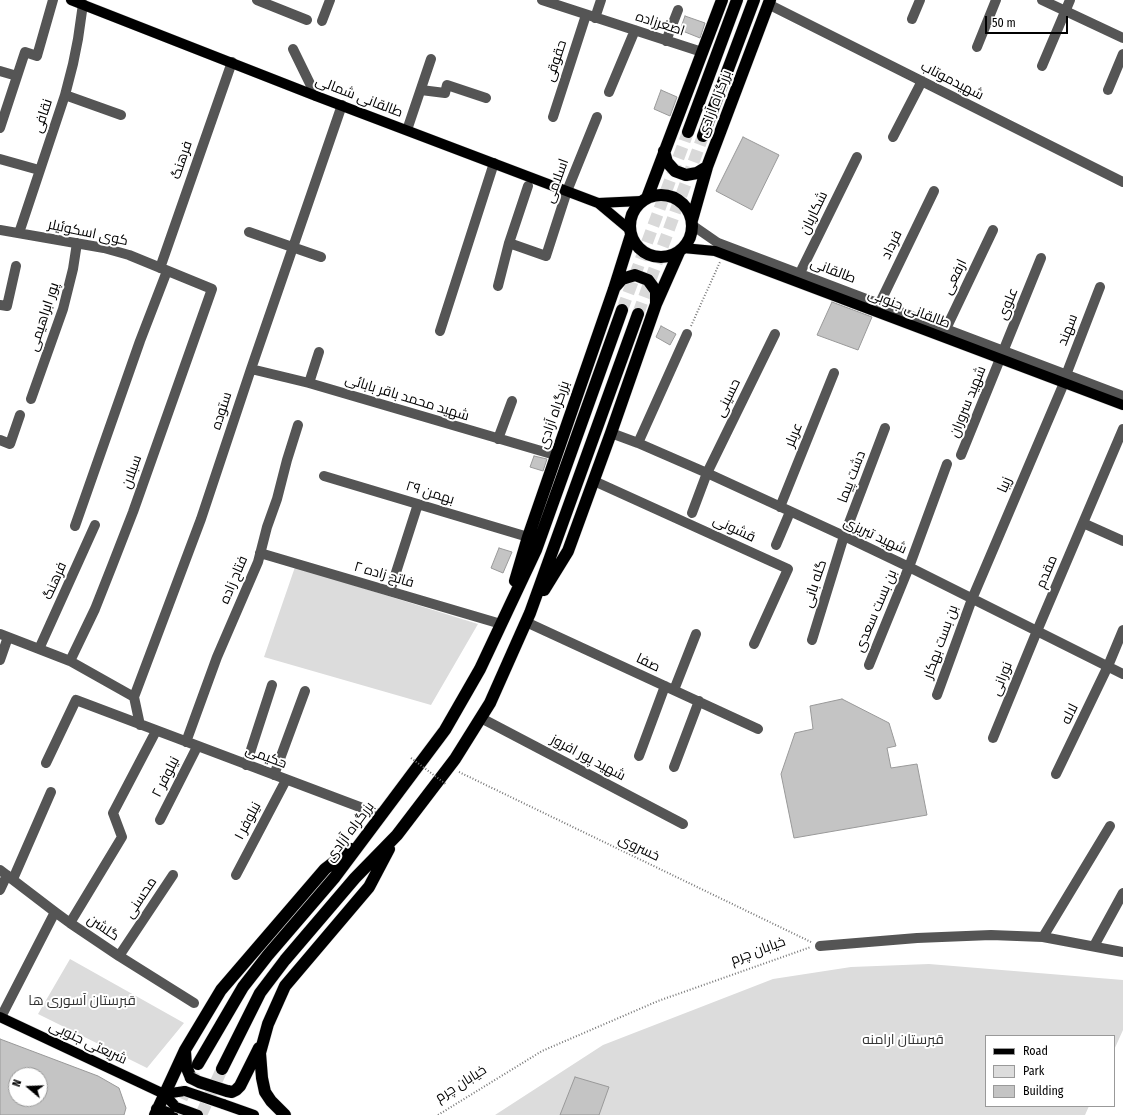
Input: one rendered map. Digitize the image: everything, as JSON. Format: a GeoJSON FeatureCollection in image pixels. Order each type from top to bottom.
{"type":"FeatureCollection","features":[{"type":"Feature","properties":{"kind":"highway"},"geometry":{"type":"LineString","coordinates":[[644,199],[722,0]]}},
{"type":"Feature","properties":{"kind":"highway","name":"بزرگراه آزادی"},"geometry":{"type":"LineString","coordinates":[[688,132],[737,0]]}},
{"type":"Feature","properties":{"kind":"highway","name":"بزرگراه آزادی"},"geometry":{"type":"LineString","coordinates":[[703,136],[754,0]]}},
{"type":"Feature","properties":{"kind":"highway","name":"بزرگراه آزادی"},"geometry":{"type":"LineString","coordinates":[[692,222],[707,167],[769,2]]}},
{"type":"Feature","properties":{"kind":"highway"},"geometry":{"type":"LineString","coordinates":[[664,151],[667,162],[675,171],[686,175],[697,173],[707,167]]}},
{"type":"Feature","properties":{"kind":"highway"},"geometry":{"type":"LineString","coordinates":[[662,194],[672,196],[681,201],[688,210],[692,222],[693,229],[686,246],[669,257],[658,258],[648,255],[639,249],[632,240],[630,232],[630,219],[634,209],[644,199],[662,194]]}},
{"type":"Feature","properties":{"kind":"highway","name":"بزرگراه آزادی"},"geometry":{"type":"LineString","coordinates":[[508,607],[528,537],[555,455],[614,288],[630,232]]}},
{"type":"Feature","properties":{"kind":"highway"},"geometry":{"type":"LineString","coordinates":[[528,618],[568,551],[656,304],[681,250]]}},
{"type":"Feature","properties":{"kind":"highway"},"geometry":{"type":"LineString","coordinates":[[614,288],[622,279],[635,275],[648,280],[652,285],[656,291],[656,304]]}},
{"type":"Feature","properties":{"kind":"highway","name":"بزرگراه آزادی"},"geometry":{"type":"LineString","coordinates":[[198,1064],[243,987],[335,876],[381,816],[445,730],[480,669],[536,550],[622,310]]}},
{"type":"Feature","properties":{"kind":"highway"},"geometry":{"type":"LineString","coordinates":[[222,1069],[260,993],[268,982],[355,878],[397,835],[455,758],[490,703],[528,618],[638,314]]}},
{"type":"Feature","properties":{"kind":"highway"},"geometry":{"type":"LineString","coordinates":[[285,1115],[271,1101],[265,1092],[262,1078],[260,1053],[268,1024],[285,986],[369,887],[397,835]]}},
{"type":"Feature","properties":{"kind":"highway"},"geometry":{"type":"LineString","coordinates":[[165,1112],[164,1094],[185,1050],[221,990],[325,869],[363,840]]}},
{"type":"Feature","properties":{"kind":"highway"},"geometry":{"type":"LineString","coordinates":[[185,1050],[186,1066],[191,1078],[199,1082],[232,1092],[240,1086],[263,1040]]}},
{"type":"Feature","properties":{"kind":"main road","name":"طالقانی شمالی"},"geometry":{"type":"LineString","coordinates":[[71,0],[316,96],[598,203],[630,232]]}},
{"type":"Feature","properties":{"kind":"main road"},"geometry":{"type":"LineString","coordinates":[[598,203],[644,199]]}},
{"type":"Feature","properties":{"kind":"main road","name":"طالقانی جنوبی"},"geometry":{"type":"LineString","coordinates":[[681,250],[715,251],[798,277],[1065,379],[1123,405]]}},
{"type":"Feature","properties":{"kind":"main road","name":"شریعتی جنوبی"},"geometry":{"type":"LineString","coordinates":[[0,1017],[164,1094]]}},
{"type":"Feature","properties":{"kind":"main road"},"geometry":{"type":"LineString","coordinates":[[198,1115],[165,1112],[164,1094],[185,1091],[254,1115]]}},
{"type":"Feature","properties":{"kind":"street"},"geometry":{"type":"LineString","coordinates":[[0,128],[25,52],[37,56],[53,0]]}},
{"type":"Feature","properties":{"kind":"street"},"geometry":{"type":"LineString","coordinates":[[257,0],[306,20]]}},
{"type":"Feature","properties":{"kind":"street"},"geometry":{"type":"LineString","coordinates":[[322,21],[330,0]]}},
{"type":"Feature","properties":{"kind":"street","name":"اصغرزاده"},"geometry":{"type":"LineString","coordinates":[[542,0],[556,2],[591,16],[702,52]]}},
{"type":"Feature","properties":{"kind":"street","name":"حقوقی"},"geometry":{"type":"LineString","coordinates":[[553,117],[591,16],[601,0]]}},
{"type":"Feature","properties":{"kind":"street"},"geometry":{"type":"LineString","coordinates":[[912,19],[920,0]]}},
{"type":"Feature","properties":{"kind":"street"},"geometry":{"type":"LineString","coordinates":[[977,47],[996,0]]}},
{"type":"Feature","properties":{"kind":"street"},"geometry":{"type":"LineString","coordinates":[[1042,0],[1123,38]]}},
{"type":"Feature","properties":{"kind":"street"},"geometry":{"type":"LineString","coordinates":[[1042,66],[1070,0]]}},
{"type":"Feature","properties":{"kind":"street","name":"شهیدموتاب"},"geometry":{"type":"LineString","coordinates":[[769,2],[1123,182]]}},
{"type":"Feature","properties":{"kind":"street","name":"نقافی"},"geometry":{"type":"LineString","coordinates":[[19,233],[65,95],[74,58],[82,4]]}},
{"type":"Feature","properties":{"kind":"street"},"geometry":{"type":"LineString","coordinates":[[666,41],[678,10]]}},
{"type":"Feature","properties":{"kind":"street"},"geometry":{"type":"LineString","coordinates":[[609,92],[635,30]]}},
{"type":"Feature","properties":{"kind":"street"},"geometry":{"type":"LineString","coordinates":[[293,49],[316,96]]}},
{"type":"Feature","properties":{"kind":"street"},"geometry":{"type":"LineString","coordinates":[[1108,90],[1123,54]]}},
{"type":"Feature","properties":{"kind":"street"},"geometry":{"type":"LineString","coordinates":[[406,130],[431,59]]}},
{"type":"Feature","properties":{"kind":"street","name":"فرهنگ"},"geometry":{"type":"LineString","coordinates":[[75,526],[140,341],[232,62]]}},
{"type":"Feature","properties":{"kind":"street"},"geometry":{"type":"LineString","coordinates":[[0,71],[17,76]]}},
{"type":"Feature","properties":{"kind":"street"},"geometry":{"type":"LineString","coordinates":[[893,137],[922,81]]}},
{"type":"Feature","properties":{"kind":"street"},"geometry":{"type":"LineString","coordinates":[[421,90],[445,92],[448,84],[486,98]]}},
{"type":"Feature","properties":{"kind":"street"},"geometry":{"type":"LineString","coordinates":[[65,95],[121,115]]}},
{"type":"Feature","properties":{"kind":"street","name":"ستوده"},"geometry":{"type":"LineString","coordinates":[[134,697],[201,519],[342,105]]}},
{"type":"Feature","properties":{"kind":"street","name":"اسلامی"},"geometry":{"type":"LineString","coordinates":[[509,243],[546,256],[567,191],[597,117]]}},
{"type":"Feature","properties":{"kind":"street","name":"شکاریان"},"geometry":{"type":"LineString","coordinates":[[798,277],[857,158]]}},
{"type":"Feature","properties":{"kind":"street"},"geometry":{"type":"LineString","coordinates":[[0,159],[39,170]]}},
{"type":"Feature","properties":{"kind":"street"},"geometry":{"type":"LineString","coordinates":[[440,331],[494,163]]}},
{"type":"Feature","properties":{"kind":"street"},"geometry":{"type":"LineString","coordinates":[[498,286],[509,243],[528,186]]}},
{"type":"Feature","properties":{"kind":"street","name":"فرداد"},"geometry":{"type":"LineString","coordinates":[[877,308],[934,191]]}},
{"type":"Feature","properties":{"kind":"street","name":"طالقانی"},"geometry":{"type":"LineString","coordinates":[[692,222],[718,243],[798,277]]}},
{"type":"Feature","properties":{"kind":"street","name":"کوی اسکوئیلر"},"geometry":{"type":"LineString","coordinates":[[0,230],[104,248],[129,255],[212,289]]}},
{"type":"Feature","properties":{"kind":"street","name":"ارفعی"},"geometry":{"type":"LineString","coordinates":[[944,333],[993,230]]}},
{"type":"Feature","properties":{"kind":"street"},"geometry":{"type":"LineString","coordinates":[[249,232],[321,257]]}},
{"type":"Feature","properties":{"kind":"street","name":"پور ابراهیمی"},"geometry":{"type":"LineString","coordinates":[[31,399],[63,309],[73,269],[77,243]]}},
{"type":"Feature","properties":{"kind":"street","name":"علوی"},"geometry":{"type":"LineString","coordinates":[[1002,355],[1041,258]]}},
{"type":"Feature","properties":{"kind":"street"},"geometry":{"type":"LineString","coordinates":[[0,305],[7,306],[16,266]]}},
{"type":"Feature","properties":{"kind":"street","name":"سهند"},"geometry":{"type":"LineString","coordinates":[[1065,379],[1100,287]]}},
{"type":"Feature","properties":{"kind":"street","name":"سبلان"},"geometry":{"type":"LineString","coordinates":[[70,661],[95,609],[118,552],[212,289]]}},
{"type":"Feature","properties":{"kind":"street"},"geometry":{"type":"LineString","coordinates":[[638,443],[688,334]]}},
{"type":"Feature","properties":{"kind":"street","name":"حسینی"},"geometry":{"type":"LineString","coordinates":[[692,513],[707,473],[775,334]]}},
{"type":"Feature","properties":{"kind":"street"},"geometry":{"type":"LineString","coordinates":[[309,383],[319,352]]}},
{"type":"Feature","properties":{"kind":"street","name":"شهید سروران"},"geometry":{"type":"LineString","coordinates":[[961,455],[1002,355]]}},
{"type":"Feature","properties":{"kind":"street","name":"شهید محمد باقر بابائی"},"geometry":{"type":"LineString","coordinates":[[251,369],[309,383],[555,455]]}},
{"type":"Feature","properties":{"kind":"street","name":"عربلر"},"geometry":{"type":"LineString","coordinates":[[780,507],[834,373]]}},
{"type":"Feature","properties":{"kind":"street"},"geometry":{"type":"LineString","coordinates":[[1065,379],[1123,396]]}},
{"type":"Feature","properties":{"kind":"street","name":"زیبا"},"geometry":{"type":"LineString","coordinates":[[972,599],[1065,379]]}},
{"type":"Feature","properties":{"kind":"street"},"geometry":{"type":"LineString","coordinates":[[498,439],[512,401]]}},
{"type":"Feature","properties":{"kind":"street"},"geometry":{"type":"LineString","coordinates":[[5,442],[20,415]]}},
{"type":"Feature","properties":{"kind":"street","name":"فتاح زاده"},"geometry":{"type":"LineString","coordinates":[[186,742],[216,657],[258,562],[298,425]]}},
{"type":"Feature","properties":{"kind":"street","name":"دشت پیما"},"geometry":{"type":"LineString","coordinates":[[844,536],[885,428]]}},
{"type":"Feature","properties":{"kind":"street"},"geometry":{"type":"LineString","coordinates":[[1123,429],[1083,523],[1123,541]]}},
{"type":"Feature","properties":{"kind":"street","name":"شهید تبریزی"},"geometry":{"type":"LineString","coordinates":[[611,433],[707,473],[844,536],[1123,674]]}},
{"type":"Feature","properties":{"kind":"street","name":"بن بست سعدی"},"geometry":{"type":"LineString","coordinates":[[868,665],[909,567],[947,464]]}},
{"type":"Feature","properties":{"kind":"street","name":"۲۹ بهمن"},"geometry":{"type":"LineString","coordinates":[[324,476],[528,537]]}},
{"type":"Feature","properties":{"kind":"street","name":"قشونی"},"geometry":{"type":"LineString","coordinates":[[594,481],[788,569],[754,644]]}},
{"type":"Feature","properties":{"kind":"street"},"geometry":{"type":"LineString","coordinates":[[390,591],[418,504]]}},
{"type":"Feature","properties":{"kind":"street"},"geometry":{"type":"LineString","coordinates":[[776,545],[790,512]]}},
{"type":"Feature","properties":{"kind":"street","name":"مقدم"},"geometry":{"type":"LineString","coordinates":[[1037,631],[1083,523]]}},
{"type":"Feature","properties":{"kind":"street","name":"فرهنگ"},"geometry":{"type":"LineString","coordinates":[[39,649],[95,525]]}},
{"type":"Feature","properties":{"kind":"street","name":"گله بانی"},"geometry":{"type":"LineString","coordinates":[[812,640],[844,536]]}},
{"type":"Feature","properties":{"kind":"street","name":"فاتح زاده ۲"},"geometry":{"type":"LineString","coordinates":[[260,553],[501,624]]}},
{"type":"Feature","properties":{"kind":"street","name":"بن بست بهکار"},"geometry":{"type":"LineString","coordinates":[[937,695],[972,599]]}},
{"type":"Feature","properties":{"kind":"street","name":"صفا"},"geometry":{"type":"LineString","coordinates":[[528,618],[669,688],[758,729]]}},
{"type":"Feature","properties":{"kind":"street","name":"لاله"},"geometry":{"type":"LineString","coordinates":[[1056,774],[1108,666],[1123,630]]}},
{"type":"Feature","properties":{"kind":"street","name":"نورانی"},"geometry":{"type":"LineString","coordinates":[[993,738],[1037,631]]}},
{"type":"Feature","properties":{"kind":"street"},"geometry":{"type":"LineString","coordinates":[[639,756],[669,688],[696,634]]}},
{"type":"Feature","properties":{"kind":"street"},"geometry":{"type":"LineString","coordinates":[[0,660],[4,636],[70,661],[134,697],[140,725]]}},
{"type":"Feature","properties":{"kind":"street"},"geometry":{"type":"LineString","coordinates":[[246,765],[272,685]]}},
{"type":"Feature","properties":{"kind":"street"},"geometry":{"type":"LineString","coordinates":[[274,775],[305,692]]}},
{"type":"Feature","properties":{"kind":"street","name":"حکیمی"},"geometry":{"type":"LineString","coordinates":[[46,763],[76,700],[381,816]]}},
{"type":"Feature","properties":{"kind":"street"},"geometry":{"type":"LineString","coordinates":[[674,768],[699,701]]}},
{"type":"Feature","properties":{"kind":"street","name":"شهید پور افروز"},"geometry":{"type":"LineString","coordinates":[[481,718],[683,824]]}},
{"type":"Feature","properties":{"kind":"street"},"geometry":{"type":"LineString","coordinates":[[70,923],[122,837],[113,813],[156,731]]}},
{"type":"Feature","properties":{"kind":"street","name":"نیلوفر ۲"},"geometry":{"type":"LineString","coordinates":[[160,820],[197,747]]}},
{"type":"Feature","properties":{"kind":"street","name":"نیلوفر ۱"},"geometry":{"type":"LineString","coordinates":[[236,875],[286,780]]}},
{"type":"Feature","properties":{"kind":"street"},"geometry":{"type":"LineString","coordinates":[[0,890],[51,792]]}},
{"type":"Feature","properties":{"kind":"street"},"geometry":{"type":"LineString","coordinates":[[1043,937],[1110,826]]}},
{"type":"Feature","properties":{"kind":"street","name":"گلشن"},"geometry":{"type":"LineString","coordinates":[[7,875],[70,923],[194,1003]]}},
{"type":"Feature","properties":{"kind":"street","name":"محسنی"},"geometry":{"type":"LineString","coordinates":[[119,956],[173,875]]}},
{"type":"Feature","properties":{"kind":"street"},"geometry":{"type":"LineString","coordinates":[[1094,946],[1123,892]]}},
{"type":"Feature","properties":{"kind":"street"},"geometry":{"type":"LineString","coordinates":[[0,1017],[55,912]]}},
{"type":"Feature","properties":{"kind":"street"},"geometry":{"type":"LineString","coordinates":[[820,946],[924,938],[991,935],[1043,937],[1121,951]]}},
{"type":"Feature","properties":{"kind":"path"},"geometry":{"type":"LineString","coordinates":[[688,334],[724,254]]}},
{"type":"Feature","properties":{"kind":"path"},"geometry":{"type":"LineString","coordinates":[[411,758],[447,785]]}},
{"type":"Feature","properties":{"kind":"path","name":"خسروی"},"geometry":{"type":"LineString","coordinates":[[448,767],[820,946]]}},
{"type":"Feature","properties":{"kind":"path","name":"خیابان چرم"},"geometry":{"type":"LineString","coordinates":[[438,1115],[542,1051],[658,1001],[807,948],[820,946]]}},
{"type":"Feature","properties":{"kind":"green space"},"geometry":{"type":"Polygon","coordinates":[[[295,567],[478,624],[431,705],[264,657],[295,567]]]}},
{"type":"Feature","properties":{"kind":"green space","name":"قبرستان آسوری ها"},"geometry":{"type":"Polygon","coordinates":[[[70,959],[184,1023],[147,1068],[38,1014],[70,959]]]}},
{"type":"Feature","properties":{"kind":"green space","name":"قبرستان ارامنه"},"geometry":{"type":"Polygon","coordinates":[[[929,964],[1123,980],[1123,1030],[1115,1048],[1115,1035],[985,1035],[985,1107],[1089,1107],[1085,1115],[495,1115],[603,1045],[773,979],[851,967],[929,964]]]}},
{"type":"Feature","properties":{"kind":"building"},"geometry":{"type":"Polygon","coordinates":[[[685,16],[705,23],[700,38],[680,30],[685,16]]]}},
{"type":"Feature","properties":{"kind":"building"},"geometry":{"type":"Polygon","coordinates":[[[661,90],[677,97],[670,116],[654,109],[661,90]]]}},
{"type":"Feature","properties":{"kind":"building"},"geometry":{"type":"Polygon","coordinates":[[[743,137],[779,155],[752,210],[716,191],[743,137]]]}},
{"type":"Feature","properties":{"kind":"building"},"geometry":{"type":"Polygon","coordinates":[[[832,302],[872,317],[858,350],[817,335],[832,302]]]}},
{"type":"Feature","properties":{"kind":"building"},"geometry":{"type":"Polygon","coordinates":[[[661,326],[676,334],[670,345],[656,337],[661,326]]]}},
{"type":"Feature","properties":{"kind":"building"},"geometry":{"type":"Polygon","coordinates":[[[534,456],[547,459],[543,471],[530,467],[534,456]]]}},
{"type":"Feature","properties":{"kind":"building"},"geometry":{"type":"Polygon","coordinates":[[[499,548],[512,552],[503,573],[491,568],[499,548]]]}},
{"type":"Feature","properties":{"kind":"building"},"geometry":{"type":"Polygon","coordinates":[[[842,699],[889,723],[896,746],[887,748],[891,768],[917,764],[927,815],[794,838],[781,774],[795,733],[813,729],[810,706],[842,699]]]}},
{"type":"Feature","properties":{"kind":"building"},"geometry":{"type":"Polygon","coordinates":[[[0,1039],[98,1076],[119,1088],[126,1108],[124,1115],[0,1115],[0,1039]]]}},
{"type":"Feature","properties":{"kind":"building"},"geometry":{"type":"Polygon","coordinates":[[[575,1077],[609,1087],[599,1115],[560,1115],[575,1077]]]}},
{"type":"Feature","properties":{"kind":"tunnel"},"geometry":{"type":"LineString","coordinates":[[622,310],[688,132]]}},
{"type":"Feature","properties":{"kind":"tunnel"},"geometry":{"type":"LineString","coordinates":[[638,314],[703,136]]}},
{"type":"Feature","properties":{"kind":"tunnel"},"geometry":{"type":"LineString","coordinates":[[174,1115],[198,1064]]}},
{"type":"Feature","properties":{"kind":"tunnel"},"geometry":{"type":"LineString","coordinates":[[201,1115],[222,1069]]}}]}
